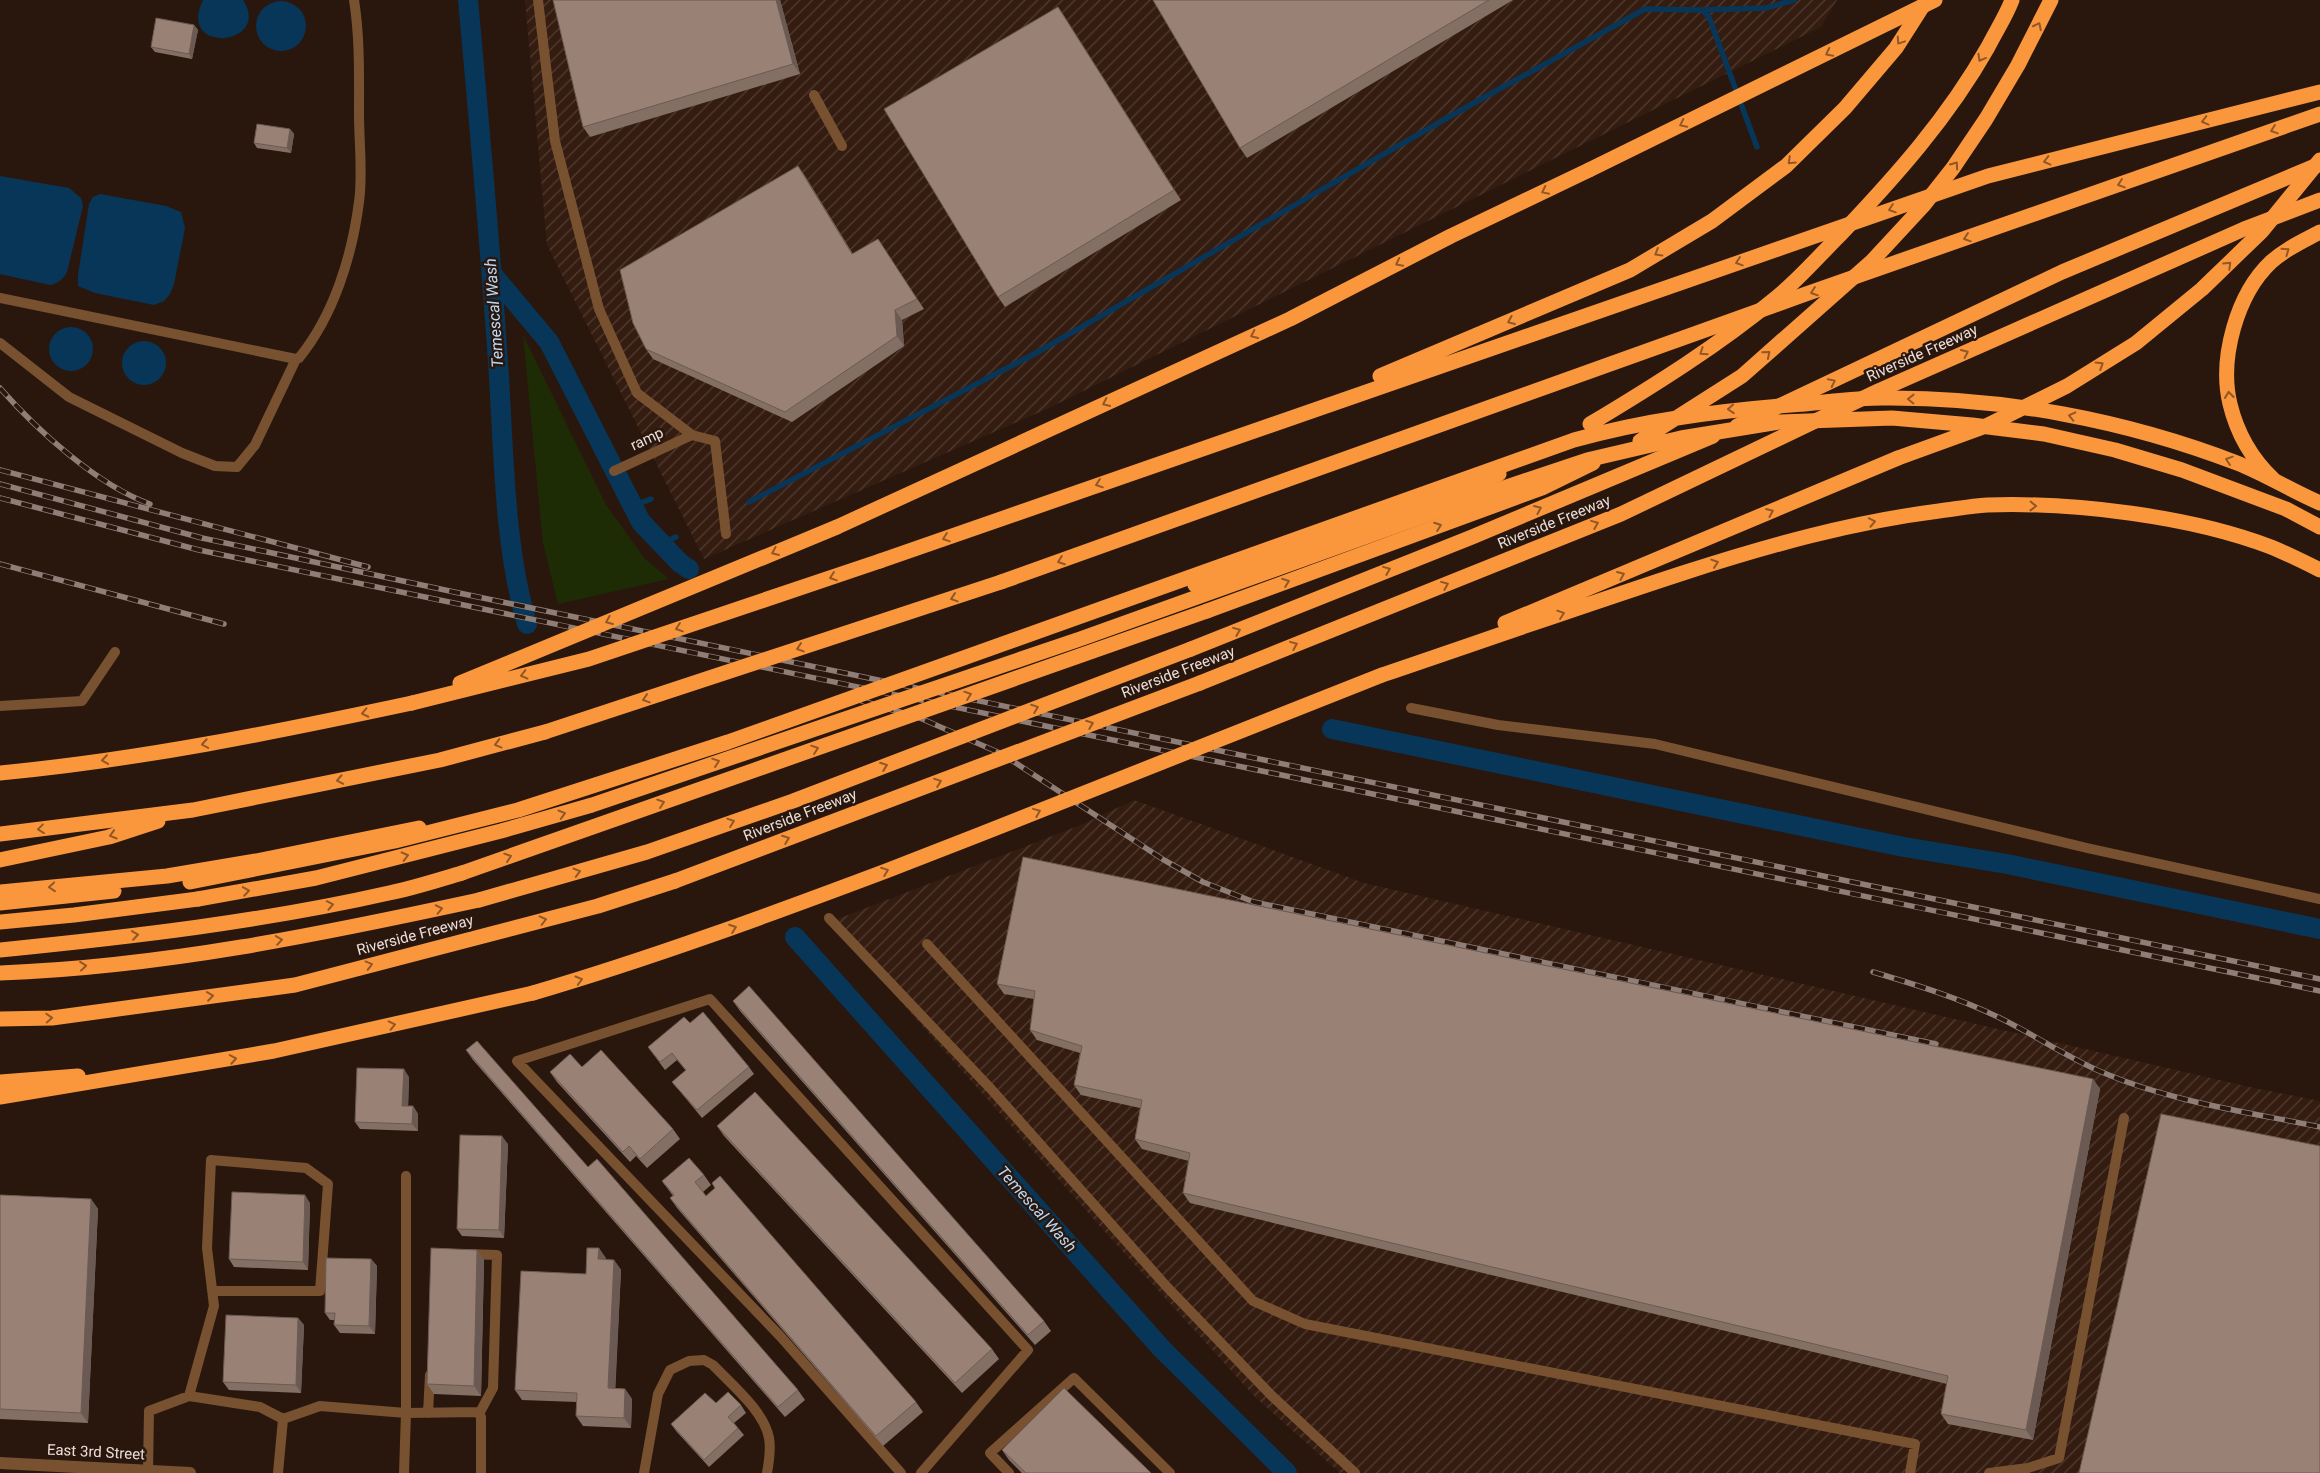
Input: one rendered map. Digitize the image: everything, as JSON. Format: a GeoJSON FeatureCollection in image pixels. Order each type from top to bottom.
{"type":"FeatureCollection","features":[{"type":"Feature","properties":{"kind":"highway"},"geometry":{"type":"LineString","coordinates":[[1145,467],[1411,364],[1630,270],[1679,241],[1712,221],[1786,166],[1845,108],[1896,48],[1927,0]]}},
{"type":"Feature","properties":{"kind":"highway"},"geometry":{"type":"LineString","coordinates":[[412,703],[837,527],[1290,319],[1451,236],[1935,0]]}},
{"type":"Feature","properties":{"kind":"highway"},"geometry":{"type":"LineString","coordinates":[[0,892],[168,876],[256,861],[425,827],[583,792],[632,778],[1195,585],[1385,518],[1508,470],[1567,440],[1590,424],[1648,390],[1725,338],[1779,296],[1882,191],[1927,138],[1969,80],[2012,0]]}},
{"type":"Feature","properties":{"kind":"highway"},"geometry":{"type":"LineString","coordinates":[[0,950],[107,939],[269,916],[390,893],[462,873],[1207,611],[1542,488],[1640,441],[1742,376],[1879,254],[1923,206],[1986,119],[2018,65],[2051,0]]}},
{"type":"Feature","properties":{"kind":"highway"},"geometry":{"type":"LineString","coordinates":[[0,773],[153,753],[281,731],[412,703],[589,659],[880,561],[1145,467],[1988,176],[2320,92]]}},
{"type":"Feature","properties":{"kind":"highway"},"geometry":{"type":"LineString","coordinates":[[0,834],[193,810],[440,760],[545,732],[1001,582],[1813,292],[2320,114]]}},
{"type":"Feature","properties":{"kind":"highway"},"geometry":{"type":"LineString","coordinates":[[0,1098],[274,1052],[533,993],[649,957],[794,905],[975,836],[1382,675],[1898,458],[1986,426],[2067,386],[2136,343],[2202,289],[2262,231],[2320,160]]}},
{"type":"Feature","properties":{"kind":"highway"},"geometry":{"type":"LineString","coordinates":[[0,973],[36,972],[186,955],[331,932],[479,900],[647,852],[774,807],[1191,649],[1472,537],[1764,415],[2062,272],[2320,164]]}},
{"type":"Feature","properties":{"kind":"highway","name":"Riverside Freeway"},"geometry":{"type":"LineString","coordinates":[[0,1019],[52,1018],[295,985],[598,906],[675,881],[1200,683],[1621,514],[1887,387],[2244,229],[2320,200]]}},
{"type":"Feature","properties":{"kind":"highway"},"geometry":{"type":"LineString","coordinates":[[2320,232],[2295,245],[2272,262],[2252,284],[2241,305],[2234,327],[2227,378],[2230,402],[2237,425],[2248,448],[2262,468],[2280,487],[2320,510]]}},
{"type":"Feature","properties":{"kind":"highway"},"geometry":{"type":"LineString","coordinates":[[0,903],[61,898],[190,882],[395,841],[518,810],[728,742],[1574,440],[1647,422],[1723,410],[1881,398],[1936,399],[2054,411],[2153,436],[2238,464],[2320,503]]}},
{"type":"Feature","properties":{"kind":"highway"},"geometry":{"type":"LineString","coordinates":[[0,922],[74,915],[198,899],[326,876],[501,832],[592,805],[1080,639],[1450,506],[1587,460],[1681,438],[1780,422],[1883,418],[1972,425],[2035,433],[2115,450],[2182,470],[2286,509],[2320,526]]}},
{"type":"Feature","properties":{"kind":"highway"},"geometry":{"type":"LineString","coordinates":[[1382,675],[1629,591],[1832,529],[1908,515],[1986,505],[2052,506],[2134,514],[2208,528],[2262,544],[2320,570]]}},
{"type":"Feature","properties":{"kind":"highway"},"geometry":{"type":"LineString","coordinates":[[0,860],[108,837],[193,810]]}},
{"type":"Feature","properties":{"kind":"highway"},"geometry":{"type":"LineString","coordinates":[[0,1082],[185,1067]]}},
{"type":"Feature","properties":{"kind":"street","name":"East 3rd Street"},"geometry":{"type":"LineString","coordinates":[[0,1463],[190,1473]]}},
{"type":"Feature","properties":{"kind":"lane"},"geometry":{"type":"LineString","coordinates":[[0,298],[296,359],[300,358],[315,337],[333,299],[348,260],[359,201],[359,34],[354,0]]}},
{"type":"Feature","properties":{"kind":"lane"},"geometry":{"type":"LineString","coordinates":[[538,0],[555,141],[599,309],[637,392],[692,435],[715,441],[726,534]]}},
{"type":"Feature","properties":{"kind":"lane"},"geometry":{"type":"LineString","coordinates":[[814,95],[842,146]]}},
{"type":"Feature","properties":{"kind":"lane"},"geometry":{"type":"LineString","coordinates":[[0,343],[68,397],[182,453],[215,466],[230,467],[237,467],[255,445],[296,359]]}},
{"type":"Feature","properties":{"kind":"lane","name":"ramp"},"geometry":{"type":"LineString","coordinates":[[614,470],[692,435]]}},
{"type":"Feature","properties":{"kind":"lane"},"geometry":{"type":"LineString","coordinates":[[0,706],[82,701],[115,652]]}},
{"type":"Feature","properties":{"kind":"lane"},"geometry":{"type":"LineString","coordinates":[[1411,708],[1498,725],[1655,744],[2087,848],[2320,899]]}},
{"type":"Feature","properties":{"kind":"lane"},"geometry":{"type":"LineString","coordinates":[[829,918],[991,1089],[1167,1287],[1272,1396],[1355,1473]]}},
{"type":"Feature","properties":{"kind":"lane"},"geometry":{"type":"LineString","coordinates":[[927,944],[1253,1300],[1305,1324],[1915,1444],[1910,1473]]}},
{"type":"Feature","properties":{"kind":"lane"},"geometry":{"type":"LineString","coordinates":[[901,1473],[780,1336],[517,1061],[710,999],[1028,1350],[921,1473]]}},
{"type":"Feature","properties":{"kind":"lane"},"geometry":{"type":"LineString","coordinates":[[1989,1473],[2028,1471],[2059,1458],[2124,1118]]}},
{"type":"Feature","properties":{"kind":"lane"},"geometry":{"type":"LineString","coordinates":[[189,1396],[214,1306],[212,1291],[207,1248],[211,1160],[306,1168],[328,1184],[320,1291],[212,1291]]}},
{"type":"Feature","properties":{"kind":"lane"},"geometry":{"type":"LineString","coordinates":[[404,1473],[406,1413],[406,1176]]}},
{"type":"Feature","properties":{"kind":"lane"},"geometry":{"type":"LineString","coordinates":[[458,1254],[497,1255],[493,1388],[479,1414],[481,1417],[481,1473]]}},
{"type":"Feature","properties":{"kind":"lane"},"geometry":{"type":"LineString","coordinates":[[644,1473],[658,1394],[670,1370],[689,1361],[704,1360],[713,1365],[758,1413],[765,1425],[769,1438],[767,1473]]}},
{"type":"Feature","properties":{"kind":"lane"},"geometry":{"type":"LineString","coordinates":[[428,1413],[430,1367]]}},
{"type":"Feature","properties":{"kind":"lane"},"geometry":{"type":"LineString","coordinates":[[1009,1473],[990,1453],[1074,1378],[1170,1473]]}},
{"type":"Feature","properties":{"kind":"lane"},"geometry":{"type":"LineString","coordinates":[[148,1471],[149,1410],[189,1396],[260,1407],[283,1419],[320,1406],[406,1413],[475,1412],[479,1414]]}},
{"type":"Feature","properties":{"kind":"lane"},"geometry":{"type":"LineString","coordinates":[[278,1473],[283,1419]]}},
{"type":"Feature","properties":{"kind":"shaded area"},"geometry":{"type":"Polygon","coordinates":[[[525,0],[1837,0],[1821,27],[1049,408],[704,559],[547,245],[525,0]]]}},
{"type":"Feature","properties":{"kind":"shaded area"},"geometry":{"type":"Polygon","coordinates":[[[1134,800],[1364,883],[2254,1088],[2320,1101],[2320,1473],[1340,1473],[1255,1397],[1106,1233],[830,922],[1083,824],[1134,800]]]}},
{"type":"Feature","properties":{"kind":"green space"},"geometry":{"type":"Polygon","coordinates":[[[523,335],[606,505],[645,559],[669,579],[558,604],[543,543],[523,335]]]}},
{"type":"Feature","properties":{"kind":"water"},"geometry":{"type":"Polygon","coordinates":[[[203,0],[243,0],[249,15],[246,27],[236,35],[224,38],[212,36],[202,30],[198,18],[203,0]]]}},
{"type":"Feature","properties":{"kind":"water"},"geometry":{"type":"Polygon","coordinates":[[[281,1],[295,5],[302,12],[306,26],[302,40],[295,47],[281,51],[267,47],[260,40],[256,26],[260,12],[267,5],[281,1]]]}},
{"type":"Feature","properties":{"kind":"water"},"geometry":{"type":"Polygon","coordinates":[[[0,176],[69,188],[81,198],[83,206],[67,272],[58,282],[50,285],[0,274],[0,176]]]}},
{"type":"Feature","properties":{"kind":"water"},"geometry":{"type":"Polygon","coordinates":[[[100,194],[166,206],[181,212],[185,228],[174,284],[170,294],[164,301],[154,305],[95,293],[78,286],[89,204],[93,197],[100,194]]]}},
{"type":"Feature","properties":{"kind":"water"},"geometry":{"type":"Polygon","coordinates":[[[71,327],[83,331],[89,337],[93,349],[89,361],[83,367],[71,371],[59,367],[53,361],[49,349],[53,337],[59,331],[71,327]]]}},
{"type":"Feature","properties":{"kind":"water"},"geometry":{"type":"Polygon","coordinates":[[[144,341],[156,345],[162,351],[166,363],[162,375],[156,381],[144,385],[132,381],[126,375],[122,363],[126,351],[132,345],[144,341]]]}},
{"type":"Feature","properties":{"kind":"building"},"geometry":{"type":"Polygon","coordinates":[[[553,0],[776,0],[793,64],[583,127],[553,0]]]}},
{"type":"Feature","properties":{"kind":"building"},"geometry":{"type":"Polygon","coordinates":[[[1153,0],[1489,0],[1240,148],[1153,0]]]}},
{"type":"Feature","properties":{"kind":"building"},"geometry":{"type":"Polygon","coordinates":[[[1058,7],[1174,190],[998,297],[884,109],[1058,7]]]}},
{"type":"Feature","properties":{"kind":"building"},"geometry":{"type":"Polygon","coordinates":[[[156,18],[194,25],[189,54],[151,47],[156,18]]]}},
{"type":"Feature","properties":{"kind":"building"},"geometry":{"type":"Polygon","coordinates":[[[257,124],[290,129],[287,148],[254,143],[257,124]]]}},
{"type":"Feature","properties":{"kind":"building"},"geometry":{"type":"Polygon","coordinates":[[[798,166],[852,254],[878,239],[917,299],[895,310],[897,336],[785,412],[646,349],[633,323],[620,270],[798,166]]]}},
{"type":"Feature","properties":{"kind":"building"},"geometry":{"type":"Polygon","coordinates":[[[1023,857],[2093,1079],[2026,1430],[1941,1414],[1948,1376],[1183,1193],[1190,1153],[1135,1139],[1142,1100],[1074,1085],[1082,1046],[1030,1030],[1035,991],[997,984],[1023,857]]]}},
{"type":"Feature","properties":{"kind":"building"},"geometry":{"type":"Polygon","coordinates":[[[749,986],[1044,1321],[1028,1335],[733,1001],[749,986]]]}},
{"type":"Feature","properties":{"kind":"building"},"geometry":{"type":"Polygon","coordinates":[[[703,1012],[749,1067],[697,1110],[672,1082],[686,1070],[672,1053],[660,1062],[648,1047],[684,1017],[690,1023],[703,1012]]]}},
{"type":"Feature","properties":{"kind":"building"},"geometry":{"type":"Polygon","coordinates":[[[477,1041],[588,1167],[597,1159],[798,1390],[778,1407],[466,1050],[477,1041]]]}},
{"type":"Feature","properties":{"kind":"building"},"geometry":{"type":"Polygon","coordinates":[[[601,1050],[673,1129],[640,1159],[629,1146],[623,1152],[550,1072],[570,1054],[582,1067],[601,1050]]]}},
{"type":"Feature","properties":{"kind":"building"},"geometry":{"type":"Polygon","coordinates":[[[357,1068],[404,1069],[402,1106],[413,1106],[412,1124],[355,1122],[357,1068]]]}},
{"type":"Feature","properties":{"kind":"building"},"geometry":{"type":"Polygon","coordinates":[[[755,1092],[992,1349],[955,1383],[717,1126],[755,1092]]]}},
{"type":"Feature","properties":{"kind":"building"},"geometry":{"type":"Polygon","coordinates":[[[2161,1114],[2320,1146],[2320,1473],[2079,1473],[2161,1114]]]}},
{"type":"Feature","properties":{"kind":"building"},"geometry":{"type":"Polygon","coordinates":[[[460,1135],[502,1136],[499,1230],[457,1229],[460,1135]]]}},
{"type":"Feature","properties":{"kind":"building"},"geometry":{"type":"Polygon","coordinates":[[[689,1158],[704,1175],[695,1182],[706,1196],[715,1188],[712,1183],[720,1176],[916,1402],[876,1436],[670,1198],[674,1195],[662,1181],[689,1158]]]}},
{"type":"Feature","properties":{"kind":"building"},"geometry":{"type":"Polygon","coordinates":[[[232,1192],[305,1195],[303,1262],[229,1259],[232,1192]]]}},
{"type":"Feature","properties":{"kind":"building"},"geometry":{"type":"Polygon","coordinates":[[[0,1195],[91,1199],[81,1413],[0,1409],[0,1195]]]}},
{"type":"Feature","properties":{"kind":"building"},"geometry":{"type":"Polygon","coordinates":[[[431,1248],[477,1250],[474,1386],[427,1384],[431,1248]]]}},
{"type":"Feature","properties":{"kind":"building"},"geometry":{"type":"Polygon","coordinates":[[[587,1248],[599,1248],[598,1259],[614,1260],[608,1388],[625,1389],[624,1418],[576,1416],[577,1393],[515,1390],[521,1271],[586,1274],[587,1248]]]}},
{"type":"Feature","properties":{"kind":"building"},"geometry":{"type":"Polygon","coordinates":[[[326,1258],[371,1259],[369,1326],[334,1325],[335,1313],[325,1313],[326,1258]]]}},
{"type":"Feature","properties":{"kind":"building"},"geometry":{"type":"Polygon","coordinates":[[[226,1315],[298,1318],[296,1385],[223,1382],[226,1315]]]}},
{"type":"Feature","properties":{"kind":"building"},"geometry":{"type":"Polygon","coordinates":[[[1064,1388],[1151,1473],[1026,1473],[1002,1450],[1064,1388]]]}},
{"type":"Feature","properties":{"kind":"building"},"geometry":{"type":"Polygon","coordinates":[[[728,1392],[741,1405],[728,1417],[738,1428],[704,1460],[671,1424],[705,1393],[716,1403],[728,1392]]]}},
{"type":"Feature","properties":{"kind":"waterway","name":"Temescal Wash"},"geometry":{"type":"LineString","coordinates":[[468,0],[491,271],[509,527],[519,593],[527,624]]}},
{"type":"Feature","properties":{"kind":"waterway"},"geometry":{"type":"LineString","coordinates":[[749,502],[1036,353],[1454,114],[1645,9],[1766,8],[1794,0]]}},
{"type":"Feature","properties":{"kind":"waterway"},"geometry":{"type":"LineString","coordinates":[[1702,10],[1709,17],[1757,147]]}},
{"type":"Feature","properties":{"kind":"waterway"},"geometry":{"type":"LineString","coordinates":[[492,274],[549,342],[641,522],[680,563],[689,569]]}},
{"type":"Feature","properties":{"kind":"waterway"},"geometry":{"type":"LineString","coordinates":[[633,506],[651,499]]}},
{"type":"Feature","properties":{"kind":"waterway"},"geometry":{"type":"LineString","coordinates":[[661,543],[676,537]]}},
{"type":"Feature","properties":{"kind":"waterway"},"geometry":{"type":"LineString","coordinates":[[1332,729],[1904,847],[2007,864],[2320,929]]}},
{"type":"Feature","properties":{"kind":"waterway","name":"Temescal Wash"},"geometry":{"type":"LineString","coordinates":[[795,937],[1162,1349],[1287,1473]]}},
{"type":"Feature","properties":{"kind":"railway"},"geometry":{"type":"LineString","coordinates":[[0,388],[69,455],[109,484],[150,504]]}},
{"type":"Feature","properties":{"kind":"railway"},"geometry":{"type":"LineString","coordinates":[[0,470],[368,567]]}},
{"type":"Feature","properties":{"kind":"railway"},"geometry":{"type":"LineString","coordinates":[[0,484],[202,538],[459,593],[2320,979]]}},
{"type":"Feature","properties":{"kind":"railway"},"geometry":{"type":"LineString","coordinates":[[0,498],[199,550],[2320,991]]}},
{"type":"Feature","properties":{"kind":"railway"},"geometry":{"type":"LineString","coordinates":[[0,564],[224,624]]}},
{"type":"Feature","properties":{"kind":"railway"},"geometry":{"type":"LineString","coordinates":[[862,701],[920,718],[1002,754],[1164,860],[1203,882],[1254,902],[1936,1044]]}},
{"type":"Feature","properties":{"kind":"railway"},"geometry":{"type":"LineString","coordinates":[[1873,972],[1938,992],[1969,1004],[2013,1025],[2091,1067],[2130,1083],[2183,1099],[2320,1127]]}}]}
